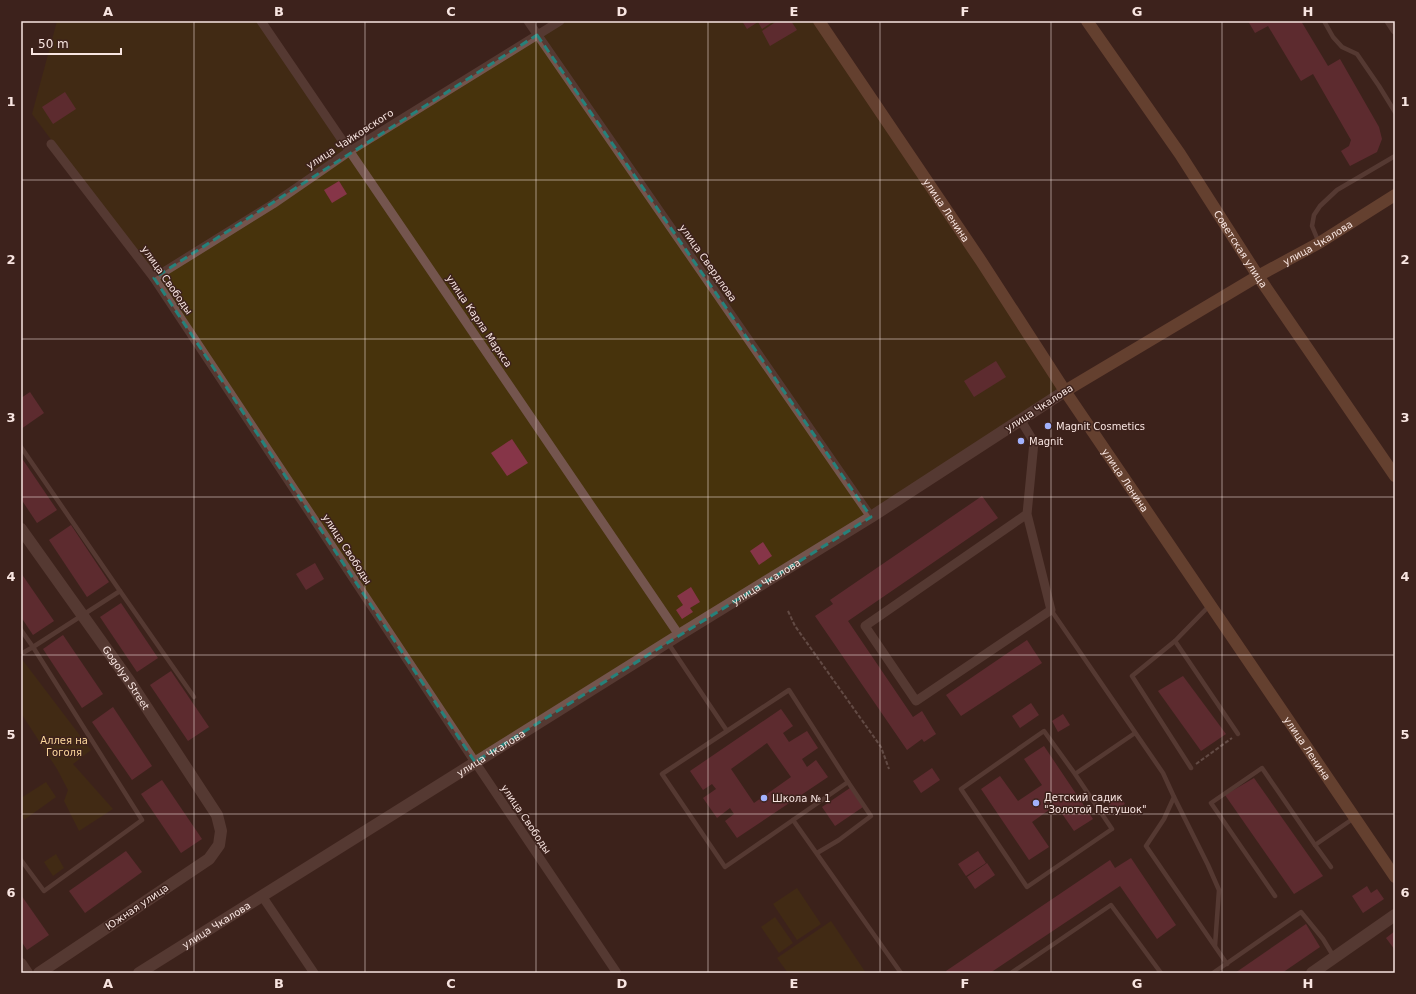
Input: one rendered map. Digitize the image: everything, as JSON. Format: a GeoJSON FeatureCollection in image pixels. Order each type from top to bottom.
{"type":"FeatureCollection","features":[{"type":"Feature","properties":{"kind":"main road","name":"улица Ленина"},"geometry":{"type":"LineString","coordinates":[[819,21],[981,261],[1065,391],[1395,877]]}},
{"type":"Feature","properties":{"kind":"main road","name":"Советская улица"},"geometry":{"type":"LineString","coordinates":[[1087,21],[1180,154],[1258,276],[1395,476]]}},
{"type":"Feature","properties":{"kind":"main road","name":"улица Чкалова"},"geometry":{"type":"LineString","coordinates":[[1065,391],[1258,276],[1319,243],[1395,195]]}},
{"type":"Feature","properties":{"kind":"street","name":"улица Карла Маркса"},"geometry":{"type":"LineString","coordinates":[[262,21],[678,635]]}},
{"type":"Feature","properties":{"kind":"street","name":"улица Свердлова"},"geometry":{"type":"LineString","coordinates":[[528,21],[871,517]]}},
{"type":"Feature","properties":{"kind":"street","name":"улица Чайковского"},"geometry":{"type":"LineString","coordinates":[[154,278],[273,204],[350,151],[560,21]]}},
{"type":"Feature","properties":{"kind":"street"},"geometry":{"type":"LineString","coordinates":[[1389,21],[1395,30]]}},
{"type":"Feature","properties":{"kind":"street","name":"улица Свободы"},"geometry":{"type":"LineString","coordinates":[[51,144],[154,278],[474,762],[617,973]]}},
{"type":"Feature","properties":{"kind":"street","name":"улица Чкалова"},"geometry":{"type":"LineString","coordinates":[[139,973],[474,762],[871,517],[1065,391]]}},
{"type":"Feature","properties":{"kind":"street"},"geometry":{"type":"LineString","coordinates":[[1020,419],[1034,442],[1028,514],[1051,610],[916,701],[865,626],[1028,514]]}},
{"type":"Feature","properties":{"kind":"street","name":"Gogolya Street"},"geometry":{"type":"LineString","coordinates":[[21,529],[130,682],[217,815],[221,831]]}},
{"type":"Feature","properties":{"kind":"street","name":"Южная улица"},"geometry":{"type":"LineString","coordinates":[[40,973],[209,859],[220,845],[221,831]]}},
{"type":"Feature","properties":{"kind":"street"},"geometry":{"type":"LineString","coordinates":[[262,896],[314,973]]}},
{"type":"Feature","properties":{"kind":"street"},"geometry":{"type":"LineString","coordinates":[[1312,973],[1395,915]]}},
{"type":"Feature","properties":{"kind":"street"},"geometry":{"type":"LineString","coordinates":[[21,964],[27,973]]}},
{"type":"Feature","properties":{"kind":"lane"},"geometry":{"type":"LineString","coordinates":[[1324,21],[1333,37],[1342,47],[1357,54],[1395,112]]}},
{"type":"Feature","properties":{"kind":"lane"},"geometry":{"type":"LineString","coordinates":[[1319,243],[1312,226],[1314,215],[1320,206],[1337,190],[1395,156]]}},
{"type":"Feature","properties":{"kind":"lane"},"geometry":{"type":"LineString","coordinates":[[21,447],[194,697]]}},
{"type":"Feature","properties":{"kind":"lane"},"geometry":{"type":"LineString","coordinates":[[21,654],[83,616],[120,591]]}},
{"type":"Feature","properties":{"kind":"lane"},"geometry":{"type":"LineString","coordinates":[[1191,768],[1132,676],[1175,641],[1210,605]]}},
{"type":"Feature","properties":{"kind":"lane"},"geometry":{"type":"LineString","coordinates":[[1051,610],[1163,773],[1208,865],[1219,890],[1215,946]]}},
{"type":"Feature","properties":{"kind":"lane"},"geometry":{"type":"LineString","coordinates":[[21,630],[142,820],[44,891],[21,861]]}},
{"type":"Feature","properties":{"kind":"lane"},"geometry":{"type":"LineString","coordinates":[[1175,641],[1238,734]]}},
{"type":"Feature","properties":{"kind":"lane"},"geometry":{"type":"LineString","coordinates":[[667,642],[727,731]]}},
{"type":"Feature","properties":{"kind":"lane"},"geometry":{"type":"LineString","coordinates":[[817,852],[839,840],[871,816],[789,690],[662,774],[725,867],[848,782]]}},
{"type":"Feature","properties":{"kind":"lane"},"geometry":{"type":"LineString","coordinates":[[1044,731],[1075,774],[1112,829],[1027,887],[961,789],[1044,731]]}},
{"type":"Feature","properties":{"kind":"lane"},"geometry":{"type":"LineString","coordinates":[[1075,774],[1135,733]]}},
{"type":"Feature","properties":{"kind":"lane"},"geometry":{"type":"LineString","coordinates":[[1275,896],[1211,803],[1262,768],[1331,867]]}},
{"type":"Feature","properties":{"kind":"lane"},"geometry":{"type":"LineString","coordinates":[[1174,797],[1164,819],[1146,846],[1227,964]]}},
{"type":"Feature","properties":{"kind":"lane"},"geometry":{"type":"LineString","coordinates":[[1315,845],[1354,818]]}},
{"type":"Feature","properties":{"kind":"lane"},"geometry":{"type":"LineString","coordinates":[[793,820],[901,973]]}},
{"type":"Feature","properties":{"kind":"lane"},"geometry":{"type":"LineString","coordinates":[[1011,973],[1111,904],[1162,973]]}},
{"type":"Feature","properties":{"kind":"lane"},"geometry":{"type":"LineString","coordinates":[[1213,973],[1301,912],[1323,939],[1334,958]]}},
{"type":"Feature","properties":{"kind":"path"},"geometry":{"type":"LineString","coordinates":[[788,611],[795,626],[881,747],[889,768]]}},
{"type":"Feature","properties":{"kind":"path"},"geometry":{"type":"LineString","coordinates":[[1191,768],[1238,734]]}},
{"type":"Feature","properties":{"kind":"highlighted area"},"geometry":{"type":"Polygon","coordinates":[[[537,35],[871,517],[475,762],[154,278],[537,35]]]}},
{"type":"Feature","properties":{"kind":"green space"},"geometry":{"type":"Polygon","coordinates":[[[57,21],[261,21],[351,151],[560,21],[818,21],[1065,391],[475,762],[154,278],[32,114],[57,21]]]}},
{"type":"Feature","properties":{"kind":"green space","name":"Аллея на Гоголя"},"geometry":{"type":"Polygon","coordinates":[[[21,658],[91,750],[73,764],[113,809],[79,831],[64,801],[68,790],[57,769],[21,713],[21,658]]]}},
{"type":"Feature","properties":{"kind":"green space"},"geometry":{"type":"Polygon","coordinates":[[[46,782],[56,797],[24,820],[21,814],[21,798],[46,782]]]}},
{"type":"Feature","properties":{"kind":"green space"},"geometry":{"type":"Polygon","coordinates":[[[56,854],[64,868],[53,876],[44,862],[56,854]]]}},
{"type":"Feature","properties":{"kind":"green space"},"geometry":{"type":"Polygon","coordinates":[[[797,888],[821,924],[797,940],[773,904],[797,888]]]}},
{"type":"Feature","properties":{"kind":"green space"},"geometry":{"type":"Polygon","coordinates":[[[775,917],[793,943],[779,953],[761,927],[775,917]]]}},
{"type":"Feature","properties":{"kind":"green space"},"geometry":{"type":"Polygon","coordinates":[[[831,921],[866,973],[788,973],[777,958],[831,921]]]}},
{"type":"Feature","properties":{"kind":"building"},"geometry":{"type":"Polygon","coordinates":[[[742,21],[774,21],[762,29],[758,22],[747,29],[742,21]]]}},
{"type":"Feature","properties":{"kind":"building"},"geometry":{"type":"Polygon","coordinates":[[[777,21],[791,21],[797,30],[770,46],[762,31],[777,21]]]}},
{"type":"Feature","properties":{"kind":"building"},"geometry":{"type":"Polygon","coordinates":[[[1248,21],[1301,21],[1328,66],[1340,59],[1379,127],[1382,139],[1377,152],[1350,166],[1341,151],[1349,146],[1351,140],[1313,74],[1301,81],[1268,26],[1255,33],[1248,21]]]}},
{"type":"Feature","properties":{"kind":"building"},"geometry":{"type":"Polygon","coordinates":[[[65,92],[76,109],[53,124],[42,107],[65,92]]]}},
{"type":"Feature","properties":{"kind":"building"},"geometry":{"type":"Polygon","coordinates":[[[339,181],[347,194],[332,203],[324,190],[339,181]]]}},
{"type":"Feature","properties":{"kind":"building"},"geometry":{"type":"Polygon","coordinates":[[[996,361],[1006,377],[974,397],[964,381],[996,361]]]}},
{"type":"Feature","properties":{"kind":"building"},"geometry":{"type":"Polygon","coordinates":[[[30,392],[44,413],[21,429],[21,398],[30,392]]]}},
{"type":"Feature","properties":{"kind":"building"},"geometry":{"type":"Polygon","coordinates":[[[512,439],[528,463],[507,476],[491,453],[512,439]]]}},
{"type":"Feature","properties":{"kind":"building"},"geometry":{"type":"Polygon","coordinates":[[[21,457],[57,510],[37,523],[21,499],[21,457]]]}},
{"type":"Feature","properties":{"kind":"building"},"geometry":{"type":"Polygon","coordinates":[[[982,496],[998,518],[848,621],[913,717],[922,711],[936,734],[924,742],[922,739],[907,750],[815,616],[833,604],[830,600],[982,496]]]}},
{"type":"Feature","properties":{"kind":"building"},"geometry":{"type":"Polygon","coordinates":[[[71,525],[109,582],[87,597],[49,540],[71,525]]]}},
{"type":"Feature","properties":{"kind":"building"},"geometry":{"type":"Polygon","coordinates":[[[763,542],[772,556],[759,565],[750,551],[763,542]]]}},
{"type":"Feature","properties":{"kind":"building"},"geometry":{"type":"Polygon","coordinates":[[[315,563],[324,579],[306,590],[296,574],[315,563]]]}},
{"type":"Feature","properties":{"kind":"building"},"geometry":{"type":"Polygon","coordinates":[[[21,573],[54,621],[33,635],[21,617],[21,573]]]}},
{"type":"Feature","properties":{"kind":"building"},"geometry":{"type":"Polygon","coordinates":[[[691,587],[700,602],[690,608],[693,612],[682,619],[676,610],[683,605],[677,596],[691,587]]]}},
{"type":"Feature","properties":{"kind":"building"},"geometry":{"type":"Polygon","coordinates":[[[121,603],[158,658],[137,672],[100,617],[121,603]]]}},
{"type":"Feature","properties":{"kind":"building"},"geometry":{"type":"Polygon","coordinates":[[[63,635],[103,694],[82,708],[43,649],[63,635]]]}},
{"type":"Feature","properties":{"kind":"building"},"geometry":{"type":"Polygon","coordinates":[[[1027,640],[1042,663],[961,716],[946,695],[1027,640]]]}},
{"type":"Feature","properties":{"kind":"building"},"geometry":{"type":"Polygon","coordinates":[[[171,671],[209,727],[188,741],[150,685],[171,671]]]}},
{"type":"Feature","properties":{"kind":"building"},"geometry":{"type":"Polygon","coordinates":[[[1183,676],[1226,734],[1201,751],[1158,691],[1183,676]]]}},
{"type":"Feature","properties":{"kind":"building"},"geometry":{"type":"Polygon","coordinates":[[[1031,703],[1039,715],[1020,728],[1012,716],[1031,703]]]}},
{"type":"Feature","properties":{"kind":"building"},"geometry":{"type":"Polygon","coordinates":[[[113,707],[152,766],[132,780],[92,722],[113,707]]]}},
{"type":"Feature","properties":{"kind":"building"},"geometry":{"type":"Polygon","coordinates":[[[781,709],[793,726],[783,733],[789,742],[807,731],[818,748],[802,759],[807,767],[816,760],[828,777],[737,838],[725,821],[734,814],[730,808],[717,818],[703,798],[716,789],[712,784],[703,790],[690,771],[781,709]],[[767,743],[731,769],[754,803],[791,777],[767,743]]]}},
{"type":"Feature","properties":{"kind":"building"},"geometry":{"type":"Polygon","coordinates":[[[1063,714],[1070,725],[1058,732],[1052,721],[1063,714]]]}},
{"type":"Feature","properties":{"kind":"building","name":"Детский садик \"Золотой Петушок\""},"geometry":{"type":"Polygon","coordinates":[[[1044,746],[1093,819],[1074,831],[1056,805],[1032,822],[1049,847],[1029,860],[981,789],[1000,776],[1018,801],[1042,785],[1024,759],[1044,746]]]}},
{"type":"Feature","properties":{"kind":"building"},"geometry":{"type":"Polygon","coordinates":[[[932,768],[940,780],[921,793],[913,781],[932,768]]]}},
{"type":"Feature","properties":{"kind":"building"},"geometry":{"type":"Polygon","coordinates":[[[1254,778],[1323,876],[1294,894],[1225,795],[1254,778]]]}},
{"type":"Feature","properties":{"kind":"building"},"geometry":{"type":"Polygon","coordinates":[[[162,780],[202,839],[181,853],[141,794],[162,780]]]}},
{"type":"Feature","properties":{"kind":"building"},"geometry":{"type":"Polygon","coordinates":[[[850,788],[863,807],[835,826],[822,807],[850,788]]]}},
{"type":"Feature","properties":{"kind":"building"},"geometry":{"type":"Polygon","coordinates":[[[1118,793],[1125,804],[1113,811],[1106,800],[1118,793]]]}},
{"type":"Feature","properties":{"kind":"building"},"geometry":{"type":"Polygon","coordinates":[[[126,851],[142,872],[85,913],[69,891],[126,851]]]}},
{"type":"Feature","properties":{"kind":"building"},"geometry":{"type":"Polygon","coordinates":[[[978,851],[986,863],[966,876],[958,864],[978,851]]]}},
{"type":"Feature","properties":{"kind":"building"},"geometry":{"type":"Polygon","coordinates":[[[1131,858],[1176,925],[1157,939],[1120,886],[990,973],[947,973],[946,971],[1110,860],[1115,868],[1131,858]]]}},
{"type":"Feature","properties":{"kind":"building"},"geometry":{"type":"Polygon","coordinates":[[[987,863],[995,875],[975,889],[967,877],[987,863]]]}},
{"type":"Feature","properties":{"kind":"building"},"geometry":{"type":"Polygon","coordinates":[[[1367,886],[1371,893],[1377,889],[1384,899],[1363,913],[1352,896],[1367,886]]]}},
{"type":"Feature","properties":{"kind":"building"},"geometry":{"type":"Polygon","coordinates":[[[21,895],[49,935],[27,950],[21,941],[21,895]]]}},
{"type":"Feature","properties":{"kind":"building"},"geometry":{"type":"Polygon","coordinates":[[[1306,924],[1320,947],[1282,973],[1235,973],[1306,924]]]}},
{"type":"Feature","properties":{"kind":"building"},"geometry":{"type":"Polygon","coordinates":[[[1395,931],[1395,950],[1386,938],[1395,931]]]}},
{"type":"Feature","properties":{"kind":"place","name":"Magnit Cosmetics"},"geometry":{"type":"Point","coordinates":[1048,426]}},
{"type":"Feature","properties":{"kind":"place","name":"Magnit"},"geometry":{"type":"Point","coordinates":[1021,441]}},
{"type":"Feature","properties":{"kind":"place","name":"Школа № 1"},"geometry":{"type":"Point","coordinates":[764,798]}},
{"type":"Feature","properties":{"kind":"place","name":"Детский садик \"Золотой Петушок\""},"geometry":{"type":"Point","coordinates":[1036,803]}}]}
